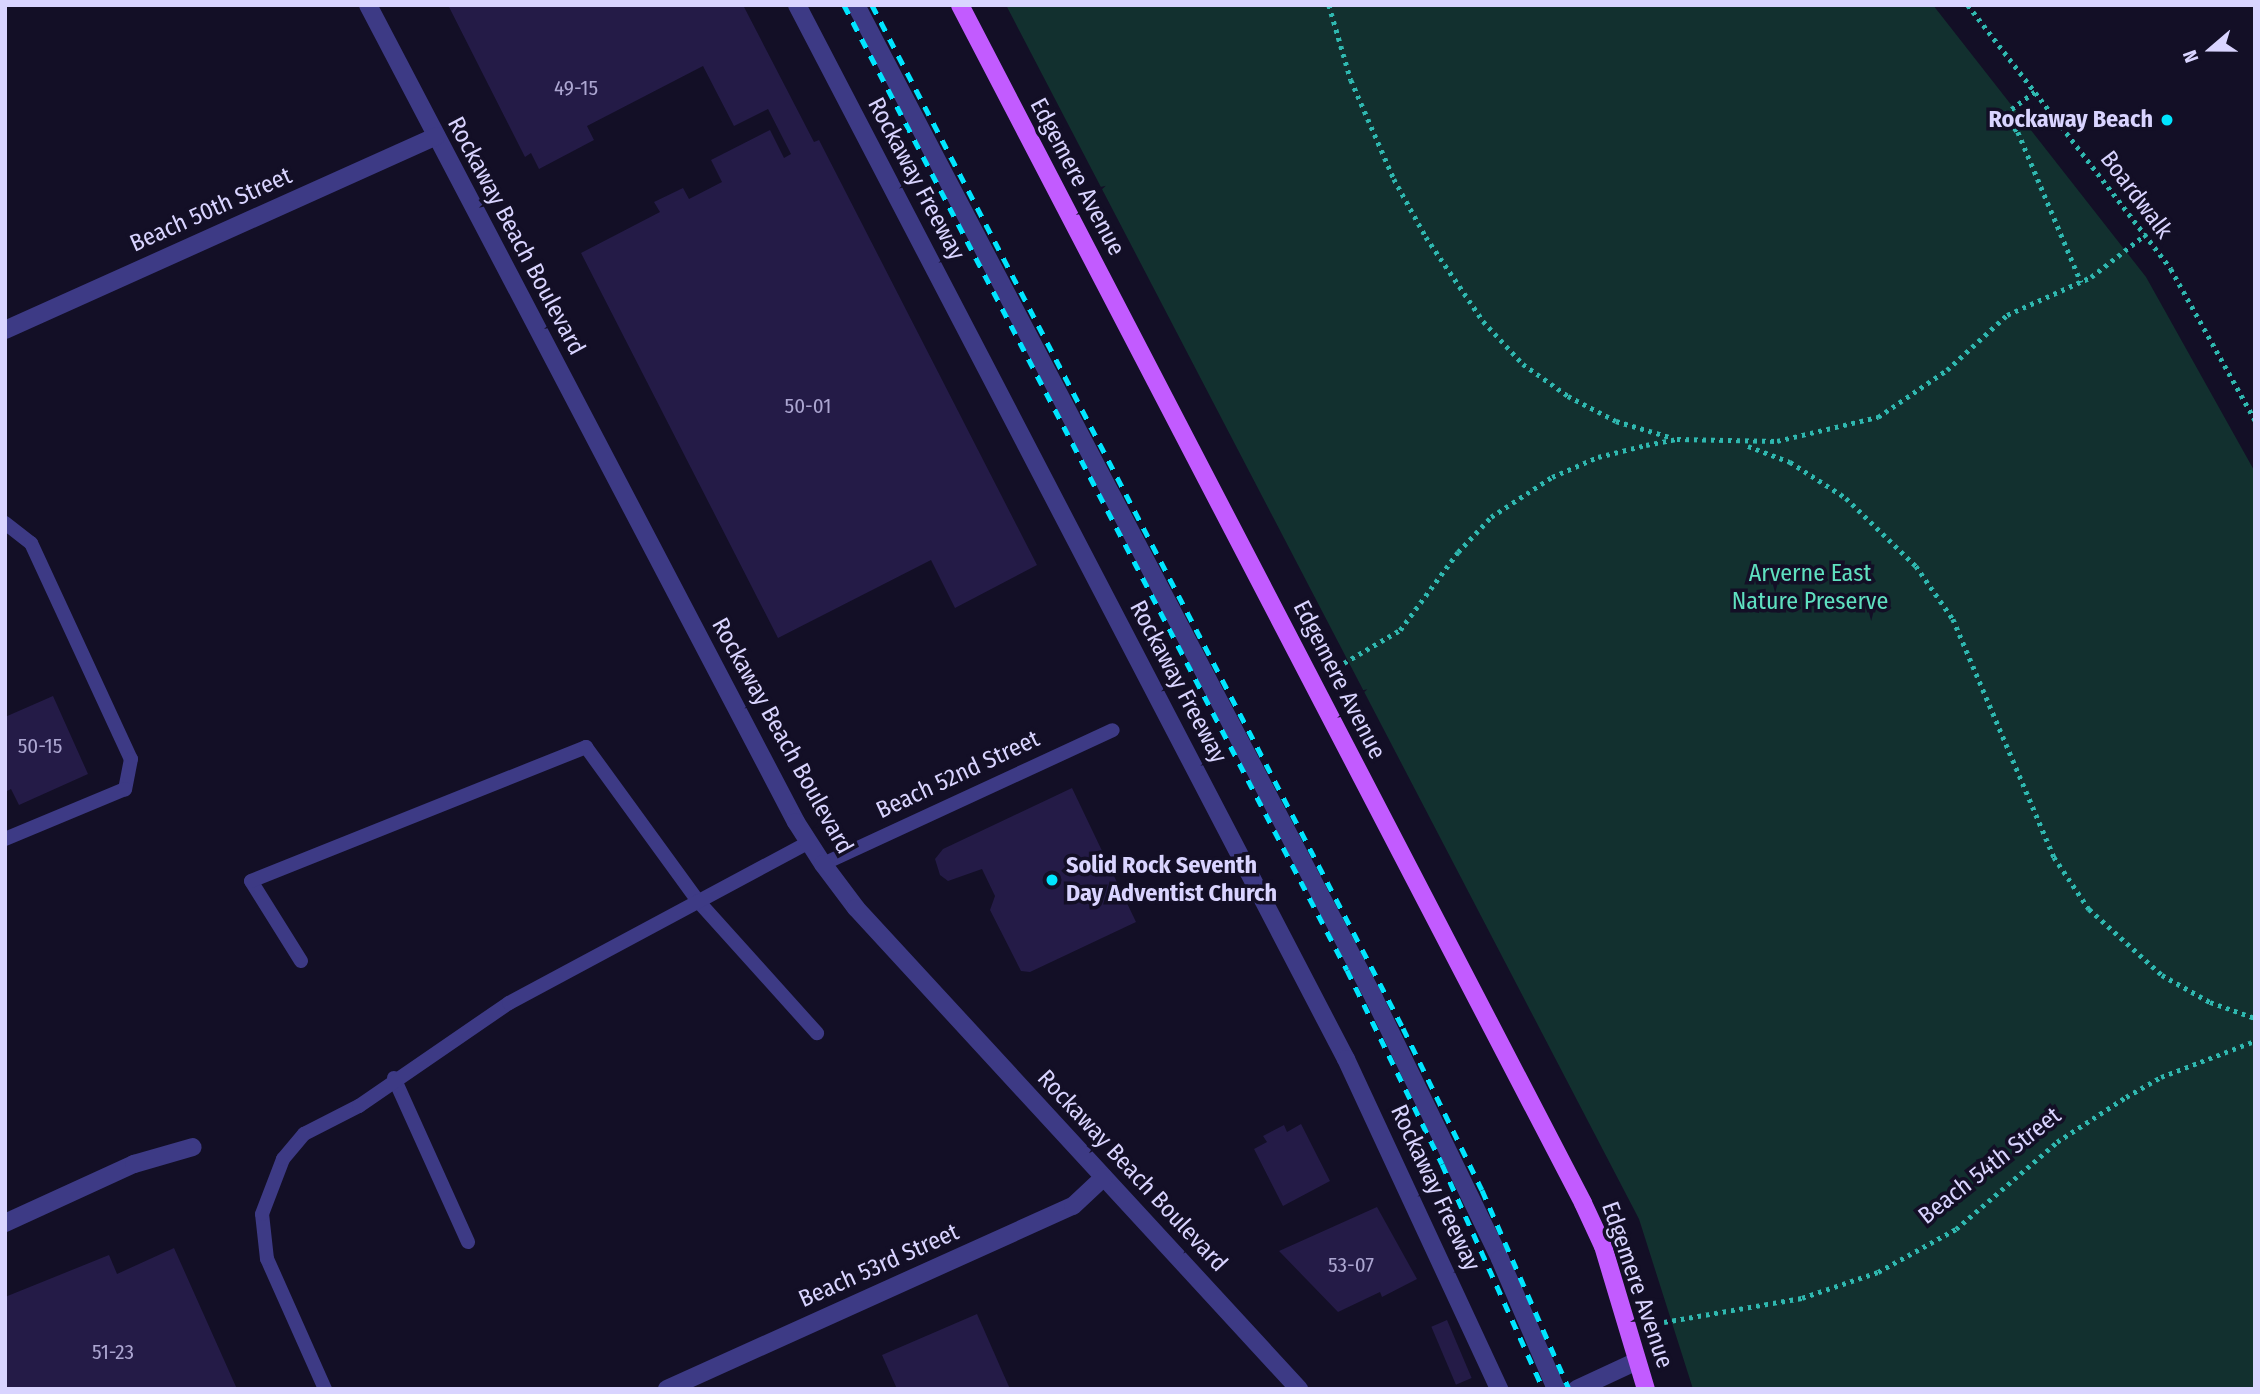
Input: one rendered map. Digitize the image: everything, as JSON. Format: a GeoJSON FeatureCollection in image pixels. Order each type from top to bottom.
{"type":"FeatureCollection","features":[{"type":"Feature","properties":{"kind":"main road","name":"Edgemere Avenue"},"geometry":{"type":"LineString","coordinates":[[960,5],[1583,1203],[1603,1246],[1646,1389]]}},
{"type":"Feature","properties":{"kind":"street","name":"Rockaway Beach Boulevard"},"geometry":{"type":"LineString","coordinates":[[368,5],[823,864],[856,908],[1299,1389]]}},
{"type":"Feature","properties":{"kind":"street","name":"Rockaway Freeway"},"geometry":{"type":"LineString","coordinates":[[797,5],[1340,1048],[1499,1389]]}},
{"type":"Feature","properties":{"kind":"street","name":"Rockaway Freeway"},"geometry":{"type":"LineString","coordinates":[[856,5],[1374,998],[1489,1235],[1556,1389]]}},
{"type":"Feature","properties":{"kind":"street","name":"Beach 50th Street"},"geometry":{"type":"LineString","coordinates":[[5,330],[436,136]]}},
{"type":"Feature","properties":{"kind":"street"},"geometry":{"type":"LineString","coordinates":[[5,1223],[134,1164],[193,1147]]}},
{"type":"Feature","properties":{"kind":"street","name":"Beach 53rd Street"},"geometry":{"type":"LineString","coordinates":[[667,1389],[1073,1206],[1104,1177]]}},
{"type":"Feature","properties":{"kind":"street"},"geometry":{"type":"LineString","coordinates":[[1577,1389],[1637,1361]]}},
{"type":"Feature","properties":{"kind":"lane"},"geometry":{"type":"LineString","coordinates":[[5,523],[32,543],[131,759],[125,789],[5,839]]}},
{"type":"Feature","properties":{"kind":"lane","name":"Beach 52nd Street"},"geometry":{"type":"LineString","coordinates":[[823,864],[1113,730]]}},
{"type":"Feature","properties":{"kind":"lane"},"geometry":{"type":"LineString","coordinates":[[301,961],[251,881],[586,747],[698,901],[817,1033]]}},
{"type":"Feature","properties":{"kind":"lane"},"geometry":{"type":"LineString","coordinates":[[325,1389],[267,1259],[262,1214],[283,1158],[304,1135],[359,1106],[394,1078],[509,1003],[809,842]]}},
{"type":"Feature","properties":{"kind":"lane"},"geometry":{"type":"LineString","coordinates":[[394,1078],[468,1242]]}},
{"type":"Feature","properties":{"kind":"path"},"geometry":{"type":"LineString","coordinates":[[1329,5],[1351,80],[1394,179],[1426,237],[1483,321],[1523,365],[1567,396],[1616,421],[1677,439],[1744,444],[1803,436],[1878,417],[1965,355],[2007,315],[2081,283],[2146,234]]}},
{"type":"Feature","properties":{"kind":"path","name":"Boardwalk"},"geometry":{"type":"LineString","coordinates":[[1968,5],[2171,270],[2255,420]]}},
{"type":"Feature","properties":{"kind":"path"},"geometry":{"type":"LineString","coordinates":[[2035,92],[2004,115],[2018,132],[2081,283]]}},
{"type":"Feature","properties":{"kind":"path"},"geometry":{"type":"LineString","coordinates":[[1345,663],[1400,630],[1458,552],[1511,502],[1552,477],[1598,457],[1677,439]]}},
{"type":"Feature","properties":{"kind":"path"},"geometry":{"type":"LineString","coordinates":[[1744,444],[1790,462],[1846,498],[1916,566],[1963,637],[2054,857],[2089,909],[2162,975],[2210,1002],[2255,1018]]}},
{"type":"Feature","properties":{"kind":"path","name":"Beach 54th Street"},"geometry":{"type":"LineString","coordinates":[[1664,1322],[1801,1298],[1896,1264],[1956,1229],[2057,1142],[2099,1114],[2161,1077],[2255,1041]]}},
{"type":"Feature","properties":{"kind":"green space","name":"Arverne East Nature Preserve"},"geometry":{"type":"Polygon","coordinates":[[[1006,5],[1933,5],[2146,277],[2255,472],[2255,1389],[1693,1389],[1639,1219],[1006,5]]]}},
{"type":"Feature","properties":{"kind":"building"},"geometry":{"type":"Polygon","coordinates":[[[448,5],[743,5],[814,142],[819,140],[1037,565],[955,608],[931,560],[778,638],[581,253],[660,212],[654,202],[683,188],[689,199],[722,182],[711,160],[770,130],[784,158],[791,154],[768,109],[734,126],[703,66],[587,126],[594,140],[539,169],[531,153],[525,157],[448,5]]]}},
{"type":"Feature","properties":{"kind":"building"},"geometry":{"type":"Polygon","coordinates":[[[53,696],[88,774],[19,805],[11,789],[5,792],[5,717],[53,696]]]}},
{"type":"Feature","properties":{"kind":"building","name":"Solid Rock Seventh Day Adventist Church"},"geometry":{"type":"Polygon","coordinates":[[[1072,788],[1136,922],[1030,972],[1021,971],[990,910],[995,896],[982,869],[948,881],[940,875],[935,859],[943,849],[1072,788]]]}},
{"type":"Feature","properties":{"kind":"building"},"geometry":{"type":"Polygon","coordinates":[[[1301,1124],[1330,1181],[1283,1206],[1254,1149],[1267,1142],[1263,1136],[1284,1125],[1287,1132],[1301,1124]]]}},
{"type":"Feature","properties":{"kind":"building"},"geometry":{"type":"Polygon","coordinates":[[[1377,1207],[1417,1279],[1382,1297],[1380,1292],[1338,1312],[1279,1251],[1377,1207]]]}},
{"type":"Feature","properties":{"kind":"building"},"geometry":{"type":"Polygon","coordinates":[[[174,1248],[237,1389],[5,1389],[5,1297],[109,1255],[117,1274],[174,1248]]]}},
{"type":"Feature","properties":{"kind":"building"},"geometry":{"type":"Polygon","coordinates":[[[977,1314],[1010,1389],[897,1389],[882,1355],[977,1314]]]}},
{"type":"Feature","properties":{"kind":"building"},"geometry":{"type":"Polygon","coordinates":[[[1447,1320],[1472,1378],[1456,1385],[1431,1327],[1447,1320]]]}},
{"type":"Feature","properties":{"kind":"railway"},"geometry":{"type":"LineString","coordinates":[[844,5],[1347,970],[1442,1164],[1543,1389]]}},
{"type":"Feature","properties":{"kind":"railway"},"geometry":{"type":"LineString","coordinates":[[872,5],[1403,1028],[1482,1190],[1569,1389]]}},
{"type":"Feature","properties":{"kind":"place","name":"Rockaway Beach"},"geometry":{"type":"Point","coordinates":[2167,120]}},
{"type":"Feature","properties":{"kind":"place","name":"Solid Rock Seventh Day Adventist Church"},"geometry":{"type":"Point","coordinates":[1052,880]}}]}
